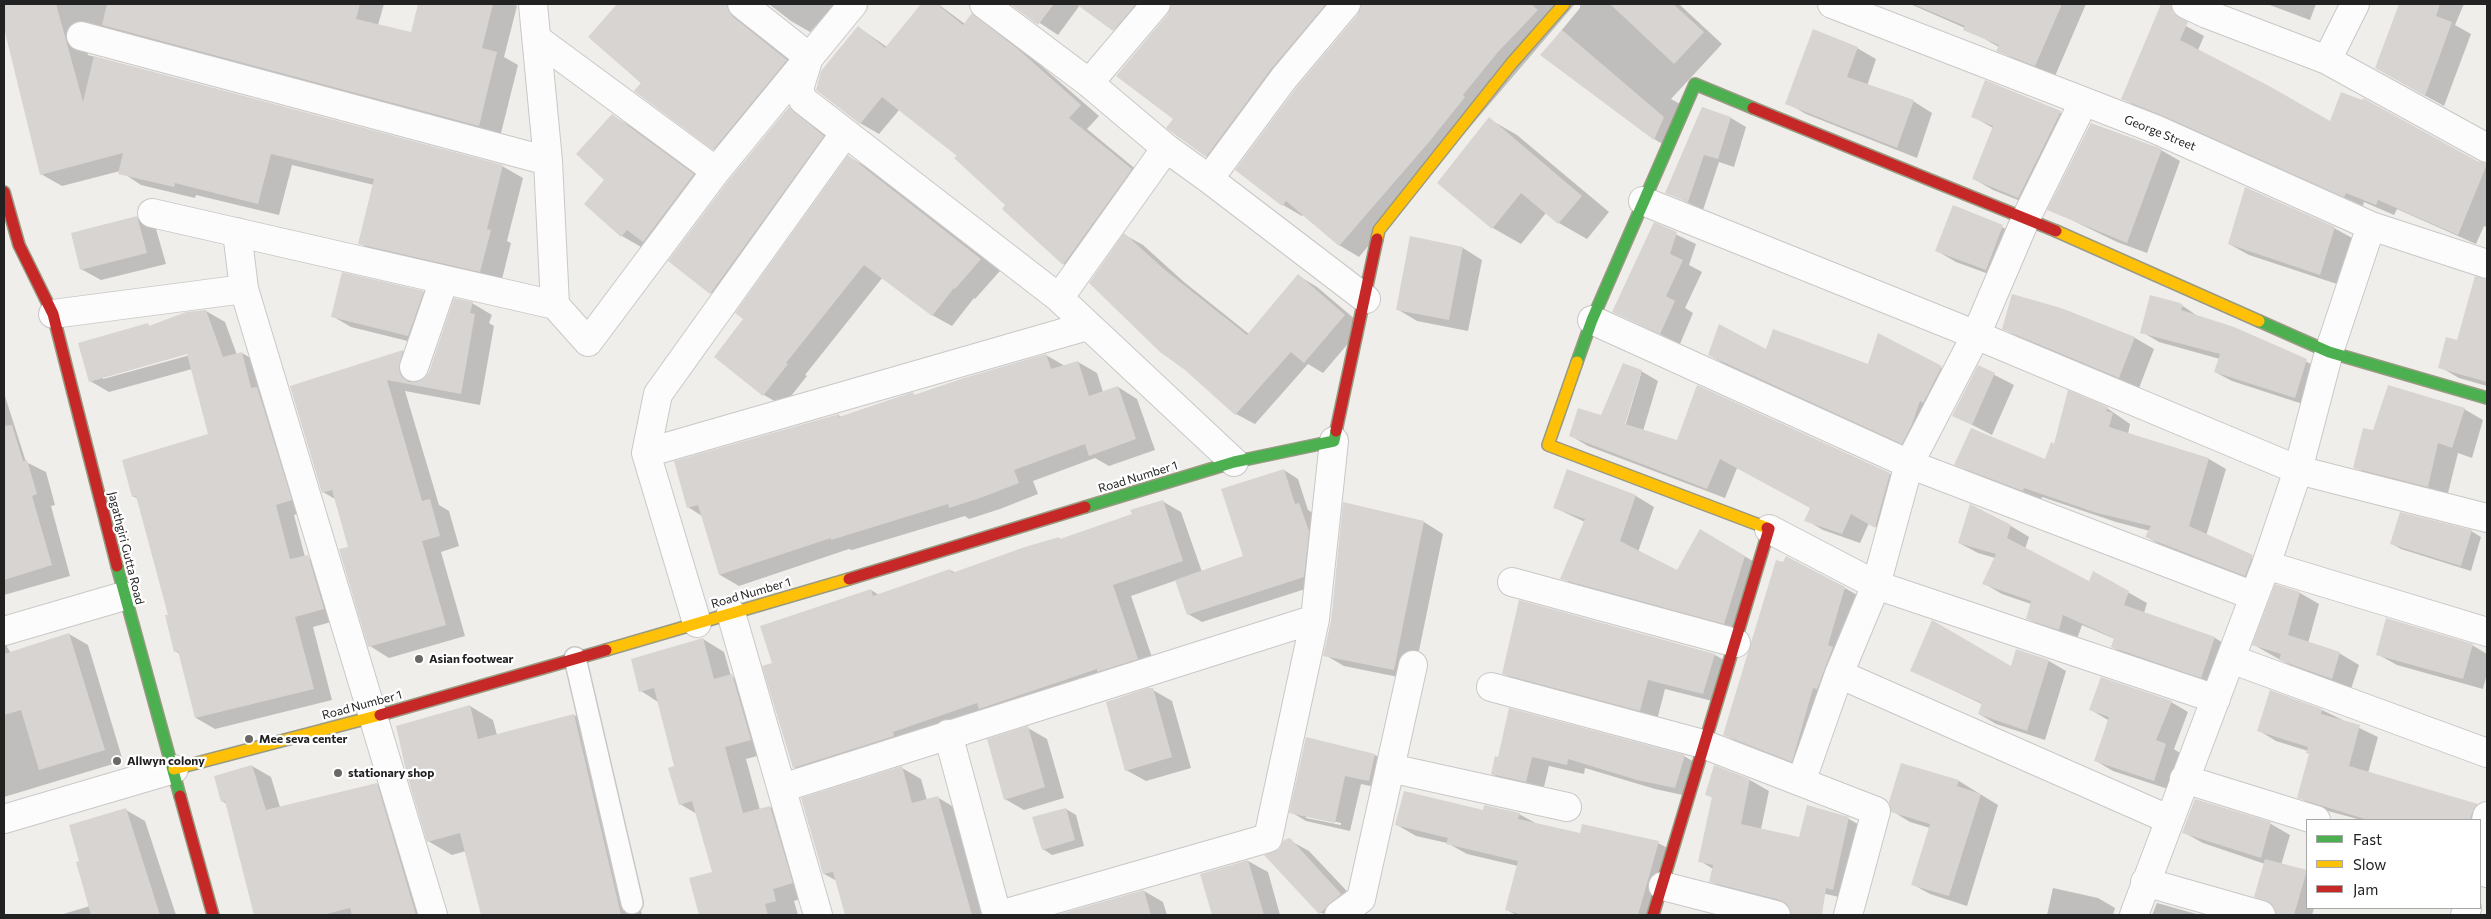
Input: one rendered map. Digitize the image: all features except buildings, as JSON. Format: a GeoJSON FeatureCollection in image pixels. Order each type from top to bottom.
{"type":"FeatureCollection","features":[{"type":"Feature","properties":{"kind":"street"},"geometry":{"type":"LineString","coordinates":[[533,4],[548,162],[556,305]]}},
{"type":"Feature","properties":{"kind":"street"},"geometry":{"type":"LineString","coordinates":[[742,4],[809,57]]}},
{"type":"Feature","properties":{"kind":"street"},"geometry":{"type":"LineString","coordinates":[[152,213],[556,305],[588,342],[716,171],[853,4]]}},
{"type":"Feature","properties":{"kind":"street"},"geometry":{"type":"LineString","coordinates":[[984,4],[1089,83],[1166,148],[1209,178],[1366,299]]}},
{"type":"Feature","properties":{"kind":"street"},"geometry":{"type":"LineString","coordinates":[[1089,83],[1156,4]]}},
{"type":"Feature","properties":{"kind":"street"},"geometry":{"type":"LineString","coordinates":[[1209,178],[1284,78],[1346,4]]}},
{"type":"Feature","properties":{"kind":"street"},"geometry":{"type":"LineString","coordinates":[[948,734],[999,915],[1268,838],[1315,618],[1334,440],[1366,299],[1379,230],[1512,64],[1564,4]]}},
{"type":"Feature","properties":{"kind":"street","name":"George Street"},"geometry":{"type":"LineString","coordinates":[[1832,4],[2083,103],[2155,129],[2371,226],[2487,264]]}},
{"type":"Feature","properties":{"kind":"street"},"geometry":{"type":"LineString","coordinates":[[2186,4],[2207,14],[2327,60],[2487,148]]}},
{"type":"Feature","properties":{"kind":"street"},"geometry":{"type":"LineString","coordinates":[[2327,60],[2355,4]]}},
{"type":"Feature","properties":{"kind":"street"},"geometry":{"type":"LineString","coordinates":[[81,36],[548,162]]}},
{"type":"Feature","properties":{"kind":"street"},"geometry":{"type":"LineString","coordinates":[[537,40],[716,171]]}},
{"type":"Feature","properties":{"kind":"street"},"geometry":{"type":"LineString","coordinates":[[809,57],[799,89],[803,100],[1059,298],[1234,462]]}},
{"type":"Feature","properties":{"kind":"street"},"geometry":{"type":"LineString","coordinates":[[2216,698],[1876,585],[1769,529],[1548,444],[1592,320],[1695,84],[2026,218],[2329,352],[2487,398]]}},
{"type":"Feature","properties":{"kind":"street"},"geometry":{"type":"LineString","coordinates":[[1801,782],[1839,674],[1876,585],[1910,464],[1976,335],[2026,218],[2083,103]]}},
{"type":"Feature","properties":{"kind":"street"},"geometry":{"type":"LineString","coordinates":[[697,623],[646,453],[658,394],[845,134]]}},
{"type":"Feature","properties":{"kind":"street"},"geometry":{"type":"LineString","coordinates":[[1059,298],[1166,148]]}},
{"type":"Feature","properties":{"kind":"street","name":"Jagathgiri Gutta Road"},"geometry":{"type":"LineString","coordinates":[[4,192],[11,248],[53,314],[124,596],[174,769],[213,915]]}},
{"type":"Feature","properties":{"kind":"street"},"geometry":{"type":"LineString","coordinates":[[1643,201],[1976,335],[2298,470],[2487,518]]}},
{"type":"Feature","properties":{"kind":"street"},"geometry":{"type":"LineString","coordinates":[[2134,915],[2168,819],[2266,565],[2298,470],[2329,352],[2371,226]]}},
{"type":"Feature","properties":{"kind":"street"},"geometry":{"type":"LineString","coordinates":[[237,232],[244,289],[372,718],[434,915]]}},
{"type":"Feature","properties":{"kind":"street"},"geometry":{"type":"LineString","coordinates":[[414,367],[444,280]]}},
{"type":"Feature","properties":{"kind":"street"},"geometry":{"type":"LineString","coordinates":[[53,314],[244,289]]}},
{"type":"Feature","properties":{"kind":"street"},"geometry":{"type":"LineString","coordinates":[[1592,320],[1910,464],[2254,596]]}},
{"type":"Feature","properties":{"kind":"street"},"geometry":{"type":"LineString","coordinates":[[646,453],[1087,326]]}},
{"type":"Feature","properties":{"kind":"street","name":"Road Number 1"},"geometry":{"type":"LineString","coordinates":[[174,769],[372,718],[731,614],[1234,462],[1334,440]]}},
{"type":"Feature","properties":{"kind":"street"},"geometry":{"type":"LineString","coordinates":[[1653,915],[1769,529]]}},
{"type":"Feature","properties":{"kind":"street"},"geometry":{"type":"LineString","coordinates":[[2266,565],[2487,632]]}},
{"type":"Feature","properties":{"kind":"street"},"geometry":{"type":"LineString","coordinates":[[1512,582],[1736,643]]}},
{"type":"Feature","properties":{"kind":"street"},"geometry":{"type":"LineString","coordinates":[[4,631],[124,596]]}},
{"type":"Feature","properties":{"kind":"street"},"geometry":{"type":"LineString","coordinates":[[731,614],[818,915]]}},
{"type":"Feature","properties":{"kind":"street"},"geometry":{"type":"LineString","coordinates":[[782,788],[1315,618]]}},
{"type":"Feature","properties":{"kind":"street"},"geometry":{"type":"LineString","coordinates":[[2231,659],[2487,753]]}},
{"type":"Feature","properties":{"kind":"street"},"geometry":{"type":"LineString","coordinates":[[1339,915],[1361,899],[1413,666]]}},
{"type":"Feature","properties":{"kind":"street"},"geometry":{"type":"LineString","coordinates":[[1839,674],[2168,819]]}},
{"type":"Feature","properties":{"kind":"street"},"geometry":{"type":"LineString","coordinates":[[1491,687],[1703,744],[1876,811],[1848,915]]}},
{"type":"Feature","properties":{"kind":"street"},"geometry":{"type":"LineString","coordinates":[[1390,768],[1567,807]]}},
{"type":"Feature","properties":{"kind":"street"},"geometry":{"type":"LineString","coordinates":[[4,819],[174,769]]}},
{"type":"Feature","properties":{"kind":"street"},"geometry":{"type":"LineString","coordinates":[[2184,779],[2313,819]]}},
{"type":"Feature","properties":{"kind":"street"},"geometry":{"type":"LineString","coordinates":[[2481,847],[2487,816]]}},
{"type":"Feature","properties":{"kind":"street"},"geometry":{"type":"LineString","coordinates":[[2145,882],[2261,915]]}},
{"type":"Feature","properties":{"kind":"street"},"geometry":{"type":"LineString","coordinates":[[1663,886],[1776,915]]}},
{"type":"Feature","properties":{"kind":"lane"},"geometry":{"type":"LineString","coordinates":[[575,658],[632,903]]}},
{"type":"Feature","properties":{"kind":"traffic: fast"},"geometry":{"type":"LineString","coordinates":[[1577,362],[1592,320],[1695,84],[1753,108]]}},
{"type":"Feature","properties":{"kind":"traffic: fast"},"geometry":{"type":"LineString","coordinates":[[2259,321],[2329,352],[2487,398]]}},
{"type":"Feature","properties":{"kind":"traffic: fast"},"geometry":{"type":"LineString","coordinates":[[1085,507],[1234,462],[1334,441],[1336,431]]}},
{"type":"Feature","properties":{"kind":"traffic: fast"},"geometry":{"type":"LineString","coordinates":[[117,566],[180,796]]}},
{"type":"Feature","properties":{"kind":"traffic: slow"},"geometry":{"type":"LineString","coordinates":[[1377,239],[1379,230],[1511,64],[1564,4]]}},
{"type":"Feature","properties":{"kind":"traffic: slow"},"geometry":{"type":"LineString","coordinates":[[2056,231],[2259,321]]}},
{"type":"Feature","properties":{"kind":"traffic: slow"},"geometry":{"type":"LineString","coordinates":[[1577,362],[1548,445],[1767,528]]}},
{"type":"Feature","properties":{"kind":"traffic: slow"},"geometry":{"type":"LineString","coordinates":[[606,650],[849,579]]}},
{"type":"Feature","properties":{"kind":"traffic: slow"},"geometry":{"type":"LineString","coordinates":[[174,769],[380,715]]}},
{"type":"Feature","properties":{"kind":"traffic: jam"},"geometry":{"type":"LineString","coordinates":[[1753,108],[2056,231]]}},
{"type":"Feature","properties":{"kind":"traffic: jam"},"geometry":{"type":"LineString","coordinates":[[4,192],[19,245],[53,314],[117,566]]}},
{"type":"Feature","properties":{"kind":"traffic: jam"},"geometry":{"type":"LineString","coordinates":[[1336,431],[1377,239]]}},
{"type":"Feature","properties":{"kind":"traffic: jam"},"geometry":{"type":"LineString","coordinates":[[849,579],[1085,507]]}},
{"type":"Feature","properties":{"kind":"traffic: jam"},"geometry":{"type":"LineString","coordinates":[[1653,915],[1769,529],[1767,528]]}},
{"type":"Feature","properties":{"kind":"traffic: jam"},"geometry":{"type":"LineString","coordinates":[[380,715],[606,650]]}},
{"type":"Feature","properties":{"kind":"traffic: jam"},"geometry":{"type":"LineString","coordinates":[[180,796],[213,915]]}},
{"type":"Feature","properties":{"kind":"place","name":"Asian footwear"},"geometry":{"type":"Point","coordinates":[419,659]}},
{"type":"Feature","properties":{"kind":"place","name":"Mee seva center"},"geometry":{"type":"Point","coordinates":[249,739]}},
{"type":"Feature","properties":{"kind":"place","name":"Allwyn colony"},"geometry":{"type":"Point","coordinates":[117,761]}},
{"type":"Feature","properties":{"kind":"place","name":"stationary shop"},"geometry":{"type":"Point","coordinates":[338,773]}}]}
